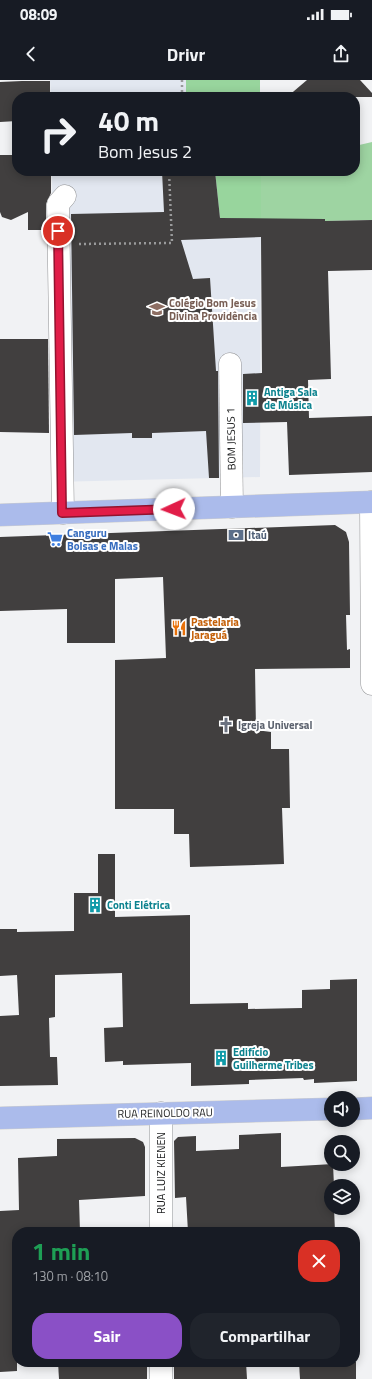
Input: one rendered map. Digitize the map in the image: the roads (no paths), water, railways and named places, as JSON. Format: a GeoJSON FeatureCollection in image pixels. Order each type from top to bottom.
{"type":"FeatureCollection","features":[{"type":"Feature","properties":{"kind":"main road"},"geometry":{"type":"LineString","coordinates":[[0,515],[372,502]]}},
{"type":"Feature","properties":{"kind":"main road"},"geometry":{"type":"LineString","coordinates":[[360,1109],[372,1108]]}},
{"type":"Feature","properties":{"kind":"main road","name":"RUA REINOLDO RAU"},"geometry":{"type":"LineString","coordinates":[[0,1118],[324,1109]]}},
{"type":"Feature","properties":{"kind":"street"},"geometry":{"type":"LineString","coordinates":[[62,513],[58,204],[65,196]]}},
{"type":"Feature","properties":{"kind":"street","name":"BOM JESUS 1"},"geometry":{"type":"LineString","coordinates":[[230,367],[232,507]]}},
{"type":"Feature","properties":{"kind":"street"},"geometry":{"type":"LineString","coordinates":[[372,502],[372,684]]}},
{"type":"Feature","properties":{"kind":"street","name":"RUA LUIZ KIENEN"},"geometry":{"type":"LineString","coordinates":[[161,1113],[161,1227]]}},
{"type":"Feature","properties":{"kind":"street"},"geometry":{"type":"LineString","coordinates":[[161,1367],[162,1379]]}},
{"type":"Feature","properties":{"kind":"place","name":"Colégio Bom Jesus Divina Providência"},"geometry":{"type":"Point","coordinates":[157,309]}},
{"type":"Feature","properties":{"kind":"place","name":"Antiga Sala de Música"},"geometry":{"type":"Point","coordinates":[252,398]}},
{"type":"Feature","properties":{"kind":"place","name":"Itaú"},"geometry":{"type":"Point","coordinates":[236,535]}},
{"type":"Feature","properties":{"kind":"place","name":"Canguru Bolsas e Malas"},"geometry":{"type":"Point","coordinates":[55,539]}},
{"type":"Feature","properties":{"kind":"place","name":"Pastelaria Jaraguá"},"geometry":{"type":"Point","coordinates":[179,628]}},
{"type":"Feature","properties":{"kind":"place","name":"Igreja Universal"},"geometry":{"type":"Point","coordinates":[226,725]}},
{"type":"Feature","properties":{"kind":"place","name":"Conti Elétrica"},"geometry":{"type":"Point","coordinates":[95,905]}},
{"type":"Feature","properties":{"kind":"place","name":"Edifício Guilherme Tribes"},"geometry":{"type":"Point","coordinates":[221,1058]}}]}
